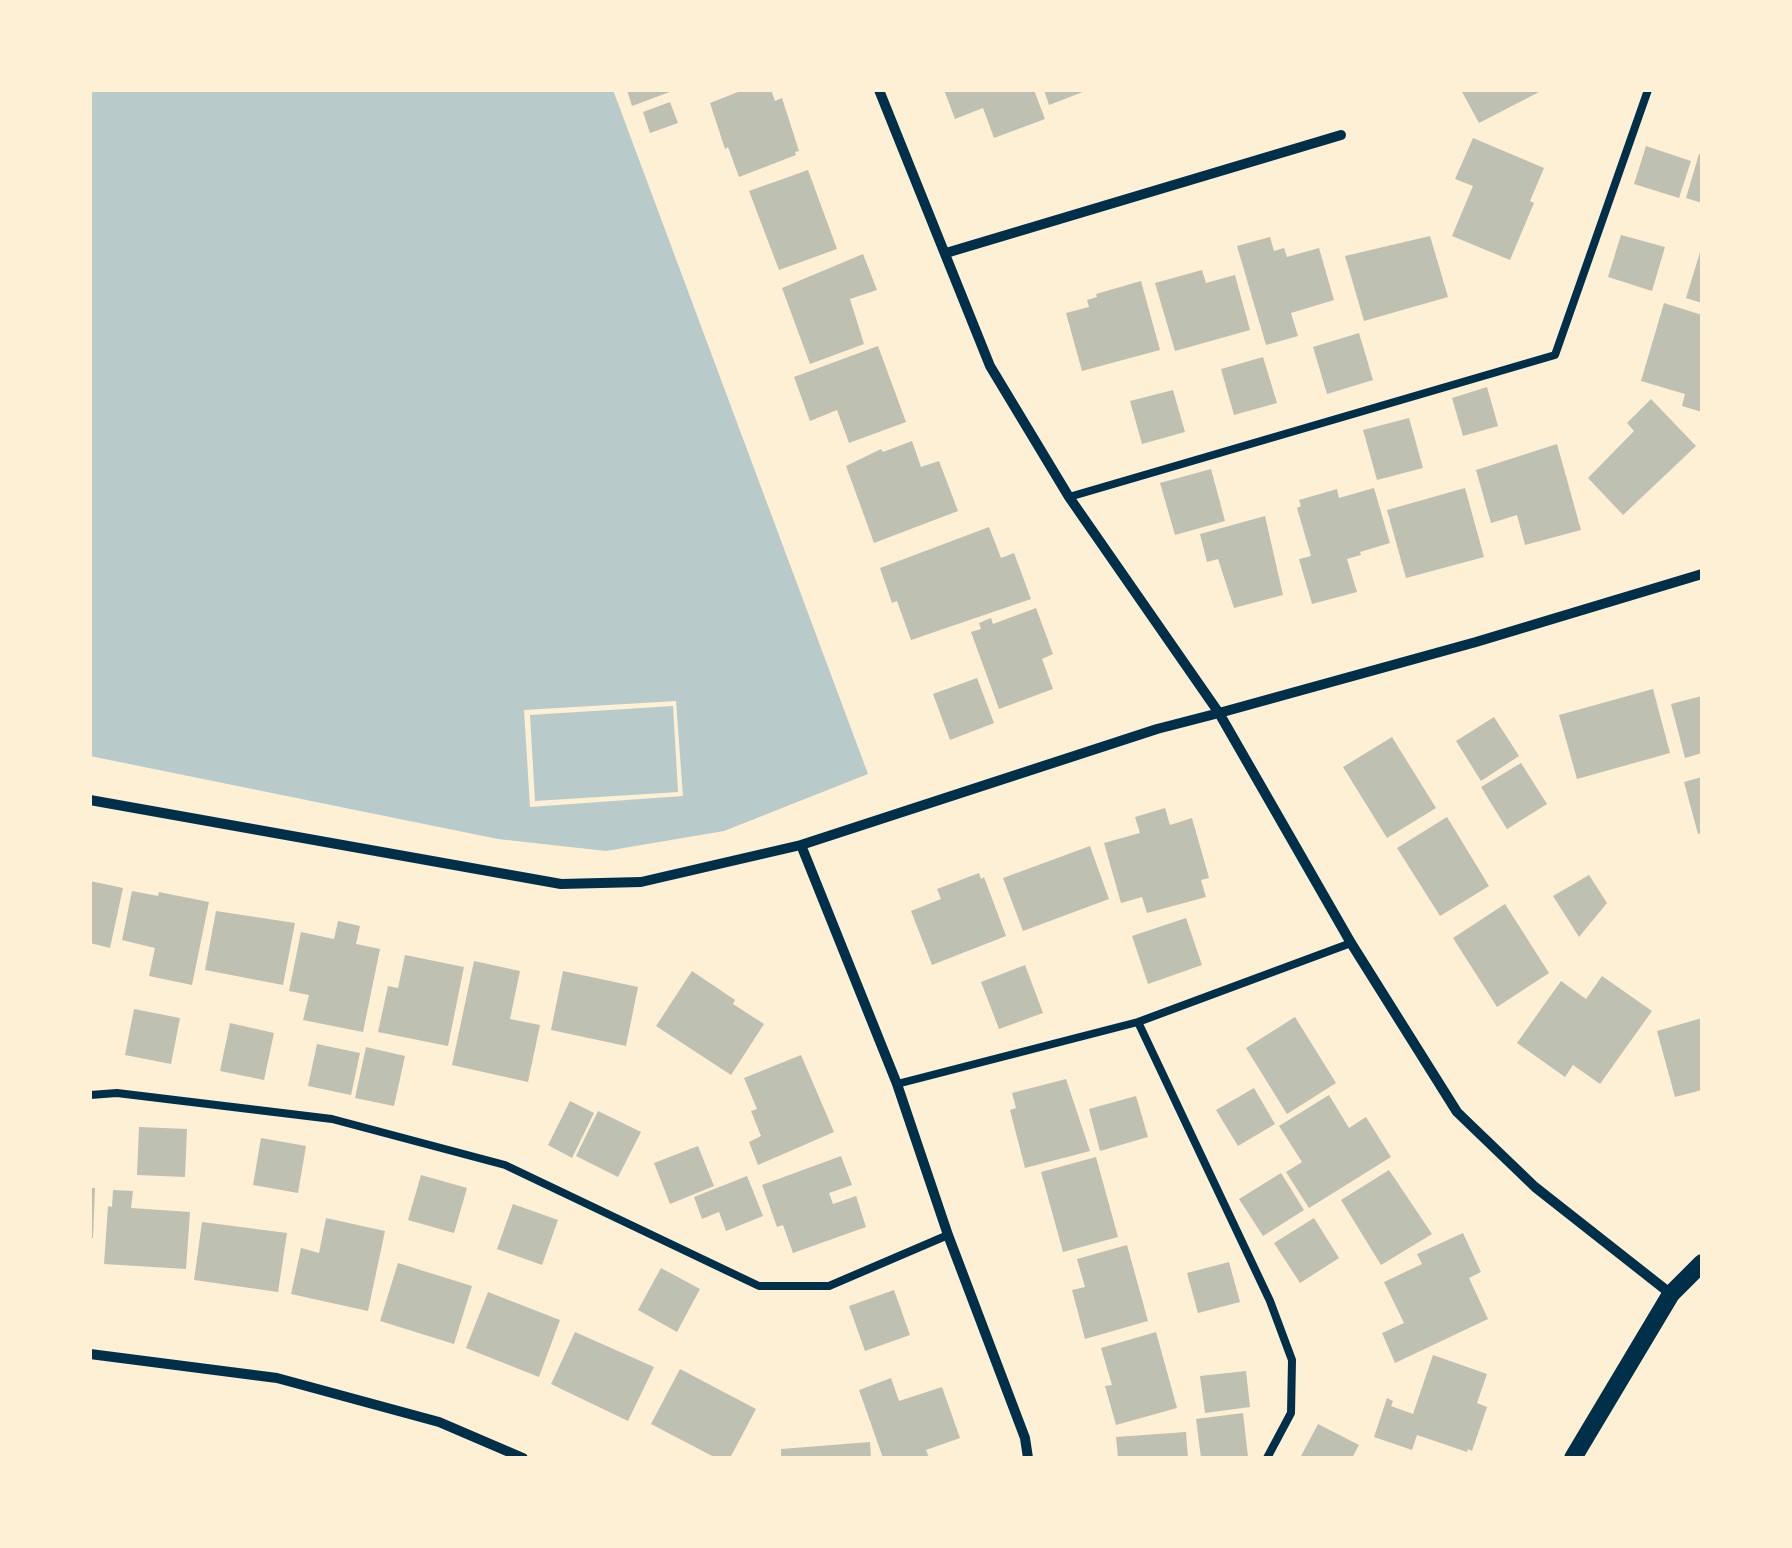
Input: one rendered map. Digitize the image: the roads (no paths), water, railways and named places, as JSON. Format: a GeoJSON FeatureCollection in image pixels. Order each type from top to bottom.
{"type":"FeatureCollection","features":[{"type":"Feature","properties":{"kind":"street"},"geometry":{"type":"LineString","coordinates":[[879,90],[990,366],[1069,498],[1219,712],[1351,943],[1457,1112],[1535,1187],[1672,1294]]}},
{"type":"Feature","properties":{"kind":"street"},"geometry":{"type":"LineString","coordinates":[[946,253],[1340,136]]}},
{"type":"Feature","properties":{"kind":"street"},"geometry":{"type":"LineString","coordinates":[[90,800],[560,884],[641,882],[801,845],[1158,729],[1476,642],[1702,574]]}},
{"type":"Feature","properties":{"kind":"street"},"geometry":{"type":"LineString","coordinates":[[801,845],[897,1084],[948,1235],[1025,1438],[1028,1458]]}},
{"type":"Feature","properties":{"kind":"street"},"geometry":{"type":"LineString","coordinates":[[1574,1458],[1672,1294],[1702,1263]]}},
{"type":"Feature","properties":{"kind":"street"},"geometry":{"type":"LineString","coordinates":[[90,1354],[277,1378],[439,1422],[522,1458]]}},
{"type":"Feature","properties":{"kind":"lane"},"geometry":{"type":"LineString","coordinates":[[1069,498],[1555,355],[1648,90]]}},
{"type":"Feature","properties":{"kind":"lane"},"geometry":{"type":"LineString","coordinates":[[897,1084],[1138,1022],[1351,943]]}},
{"type":"Feature","properties":{"kind":"lane"},"geometry":{"type":"LineString","coordinates":[[1138,1022],[1270,1301],[1292,1360],[1291,1412],[1268,1458]]}},
{"type":"Feature","properties":{"kind":"lane"},"geometry":{"type":"LineString","coordinates":[[90,1095],[117,1093],[332,1119],[505,1165],[759,1286],[828,1286],[948,1235]]}}]}
